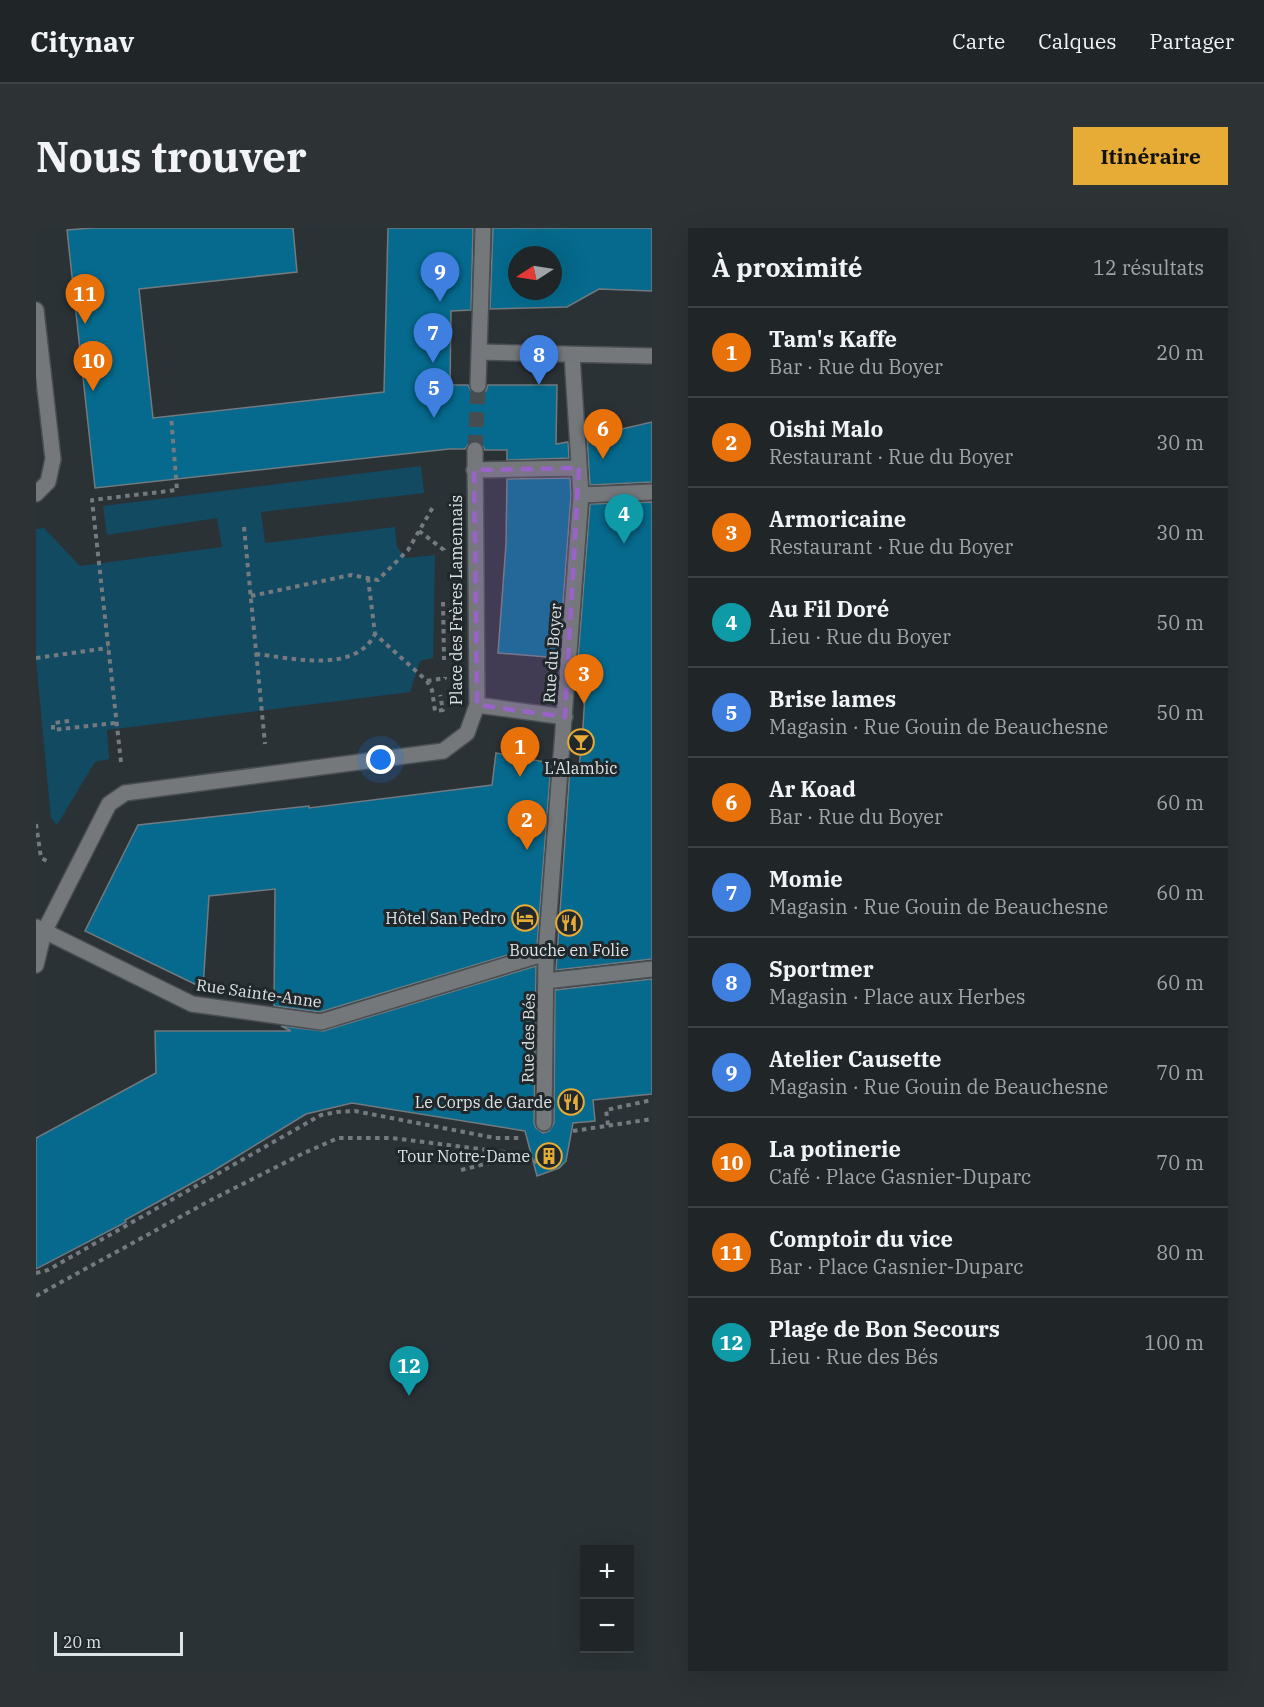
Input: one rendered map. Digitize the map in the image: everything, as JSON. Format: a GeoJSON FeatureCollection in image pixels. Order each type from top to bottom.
{"type":"FeatureCollection","features":[{"type":"Feature","properties":{"kind":"street"},"geometry":{"type":"LineString","coordinates":[[478,385],[483,228]]}},
{"type":"Feature","properties":{"kind":"street"},"geometry":{"type":"LineString","coordinates":[[36,310],[53,459],[48,482],[36,494]]}},
{"type":"Feature","properties":{"kind":"street"},"geometry":{"type":"LineString","coordinates":[[479,352],[652,356]]}},
{"type":"Feature","properties":{"kind":"street","name":"Rue du Boyer"},"geometry":{"type":"LineString","coordinates":[[546,953],[581,495],[572,355]]}},
{"type":"Feature","properties":{"kind":"street","name":"Place des Frères Lamennais"},"geometry":{"type":"LineString","coordinates":[[124,793],[443,751],[467,733],[477,705],[475,450]]}},
{"type":"Feature","properties":{"kind":"street"},"geometry":{"type":"LineString","coordinates":[[474,470],[579,468]]}},
{"type":"Feature","properties":{"kind":"street"},"geometry":{"type":"LineString","coordinates":[[581,495],[652,492]]}},
{"type":"Feature","properties":{"kind":"street"},"geometry":{"type":"LineString","coordinates":[[477,705],[565,717]]}},
{"type":"Feature","properties":{"kind":"street"},"geometry":{"type":"LineString","coordinates":[[36,965],[40,929],[109,804],[124,793]]}},
{"type":"Feature","properties":{"kind":"street","name":"Rue Sainte-Anne"},"geometry":{"type":"LineString","coordinates":[[40,929],[192,1004],[321,1022],[546,953]]}},
{"type":"Feature","properties":{"kind":"street","name":"Rue des Bés"},"geometry":{"type":"LineString","coordinates":[[544,1123],[546,953]]}},
{"type":"Feature","properties":{"kind":"street"},"geometry":{"type":"LineString","coordinates":[[546,981],[652,969]]}},
{"type":"Feature","properties":{"kind":"path"},"geometry":{"type":"LineString","coordinates":[[124,793],[92,500],[177,490],[171,416]]}},
{"type":"Feature","properties":{"kind":"path"},"geometry":{"type":"LineString","coordinates":[[250,596],[351,575],[378,580],[408,550],[433,507]]}},
{"type":"Feature","properties":{"kind":"path"},"geometry":{"type":"LineString","coordinates":[[244,527],[268,774]]}},
{"type":"Feature","properties":{"kind":"path"},"geometry":{"type":"LineString","coordinates":[[419,531],[444,550],[444,562]]}},
{"type":"Feature","properties":{"kind":"path"},"geometry":{"type":"LineString","coordinates":[[256,654],[335,660],[355,655],[370,643],[375,634],[368,578]]}},
{"type":"Feature","properties":{"kind":"path"},"geometry":{"type":"LineString","coordinates":[[427,681],[445,678],[442,646],[443,598]]}},
{"type":"Feature","properties":{"kind":"path"},"geometry":{"type":"LineString","coordinates":[[375,634],[427,681],[432,690],[435,711],[442,710],[440,695]]}},
{"type":"Feature","properties":{"kind":"path"},"geometry":{"type":"LineString","coordinates":[[36,658],[108,648]]}},
{"type":"Feature","properties":{"kind":"path"},"geometry":{"type":"LineString","coordinates":[[69,721],[53,723],[53,730],[116,723]]}},
{"type":"Feature","properties":{"kind":"path"},"geometry":{"type":"LineString","coordinates":[[608,1125],[606,1110],[652,1100]]}},
{"type":"Feature","properties":{"kind":"path"},"geometry":{"type":"LineString","coordinates":[[36,1273],[58,1264],[321,1115],[355,1111],[495,1138],[529,1138]]}},
{"type":"Feature","properties":{"kind":"path"},"geometry":{"type":"LineString","coordinates":[[566,1132],[652,1119]]}},
{"type":"Feature","properties":{"kind":"path"},"geometry":{"type":"LineString","coordinates":[[36,1296],[221,1195],[338,1138],[392,1138],[522,1156],[534,1163],[508,1158],[461,1170]]}},
{"type":"Feature","properties":{"kind":"highlighted area"},"geometry":{"type":"Polygon","coordinates":[[[579,468],[565,717],[477,705],[474,470],[579,468]]]}},
{"type":"Feature","properties":{"kind":"shaded area"},"geometry":{"type":"Polygon","coordinates":[[[421,466],[424,493],[261,512],[265,543],[395,527],[397,547],[406,558],[435,555],[433,658],[420,661],[410,692],[107,730],[109,759],[95,762],[57,825],[51,818],[36,660],[36,529],[44,528],[80,566],[222,547],[217,518],[107,535],[103,506],[421,466]]]}},
{"type":"Feature","properties":{"kind":"building"},"geometry":{"type":"Polygon","coordinates":[[[293,228],[297,272],[139,289],[153,418],[384,392],[388,228],[473,228],[471,310],[451,311],[450,385],[468,385],[472,393],[478,395],[486,391],[488,385],[557,385],[556,444],[568,442],[569,458],[507,460],[507,450],[485,450],[480,442],[474,440],[465,449],[95,488],[67,230],[293,228]]]}},
{"type":"Feature","properties":{"kind":"building"},"geometry":{"type":"Polygon","coordinates":[[[493,228],[652,228],[652,291],[599,289],[567,307],[490,309],[493,228]]]}},
{"type":"Feature","properties":{"kind":"building"},"geometry":{"type":"Polygon","coordinates":[[[652,422],[652,482],[590,485],[587,437],[652,422]]]}},
{"type":"Feature","properties":{"kind":"building"},"geometry":{"type":"Polygon","coordinates":[[[570,478],[571,495],[559,658],[498,653],[506,544],[507,479],[570,478]]]}},
{"type":"Feature","properties":{"kind":"building"},"geometry":{"type":"Polygon","coordinates":[[[652,502],[652,959],[556,970],[570,767],[579,769],[583,727],[587,660],[578,659],[590,504],[652,502]]]}},
{"type":"Feature","properties":{"kind":"building"},"geometry":{"type":"Polygon","coordinates":[[[496,753],[551,763],[537,946],[320,1012],[274,1006],[275,889],[209,896],[203,988],[85,931],[138,825],[309,806],[309,808],[492,785],[496,753]]]}},
{"type":"Feature","properties":{"kind":"building"},"geometry":{"type":"Polygon","coordinates":[[[536,966],[534,1123],[536,1128],[543,1133],[549,1131],[554,1123],[555,990],[652,979],[652,1094],[593,1100],[595,1121],[573,1123],[566,1161],[559,1168],[537,1176],[525,1131],[352,1103],[306,1114],[210,1173],[125,1220],[126,1222],[36,1269],[36,1138],[156,1073],[155,1031],[291,1031],[281,1026],[323,1031],[536,966]]]}},
{"type":"Feature","properties":{"kind":"tunnel"},"geometry":{"type":"LineString","coordinates":[[475,450],[478,385]]}},
{"type":"Feature","properties":{"kind":"place","name":"Atelier Causette"},"geometry":{"type":"Point","coordinates":[440,302]}},
{"type":"Feature","properties":{"kind":"place","name":"Comptoir du vice"},"geometry":{"type":"Point","coordinates":[85,324]}},
{"type":"Feature","properties":{"kind":"place","name":"Momie"},"geometry":{"type":"Point","coordinates":[433,363]}},
{"type":"Feature","properties":{"kind":"place","name":"Sportmer"},"geometry":{"type":"Point","coordinates":[539,385]}},
{"type":"Feature","properties":{"kind":"place","name":"La potinerie"},"geometry":{"type":"Point","coordinates":[93,391]}},
{"type":"Feature","properties":{"kind":"place","name":"Brise lames"},"geometry":{"type":"Point","coordinates":[434,418]}},
{"type":"Feature","properties":{"kind":"place","name":"Ar Koad"},"geometry":{"type":"Point","coordinates":[603,459]}},
{"type":"Feature","properties":{"kind":"place","name":"Au Fil Doré"},"geometry":{"type":"Point","coordinates":[624,544]}},
{"type":"Feature","properties":{"kind":"place","name":"Armoricaine"},"geometry":{"type":"Point","coordinates":[584,704]}},
{"type":"Feature","properties":{"kind":"place","name":"L'Alambic"},"geometry":{"type":"Point","coordinates":[581,742]}},
{"type":"Feature","properties":{"kind":"place","name":"Tam's Kaffe"},"geometry":{"type":"Point","coordinates":[520,777]}},
{"type":"Feature","properties":{"kind":"place","name":"Oishi Malo"},"geometry":{"type":"Point","coordinates":[527,850]}},
{"type":"Feature","properties":{"kind":"place","name":"Hôtel San Pedro"},"geometry":{"type":"Point","coordinates":[525,918]}},
{"type":"Feature","properties":{"kind":"place","name":"Bouche en Folie"},"geometry":{"type":"Point","coordinates":[569,923]}},
{"type":"Feature","properties":{"kind":"place","name":"Le Corps de Garde"},"geometry":{"type":"Point","coordinates":[571,1102]}},
{"type":"Feature","properties":{"kind":"place","name":"Tour Notre-Dame"},"geometry":{"type":"Point","coordinates":[549,1156]}},
{"type":"Feature","properties":{"kind":"place","name":"Plage de Bon Secours"},"geometry":{"type":"Point","coordinates":[409,1396]}}]}
